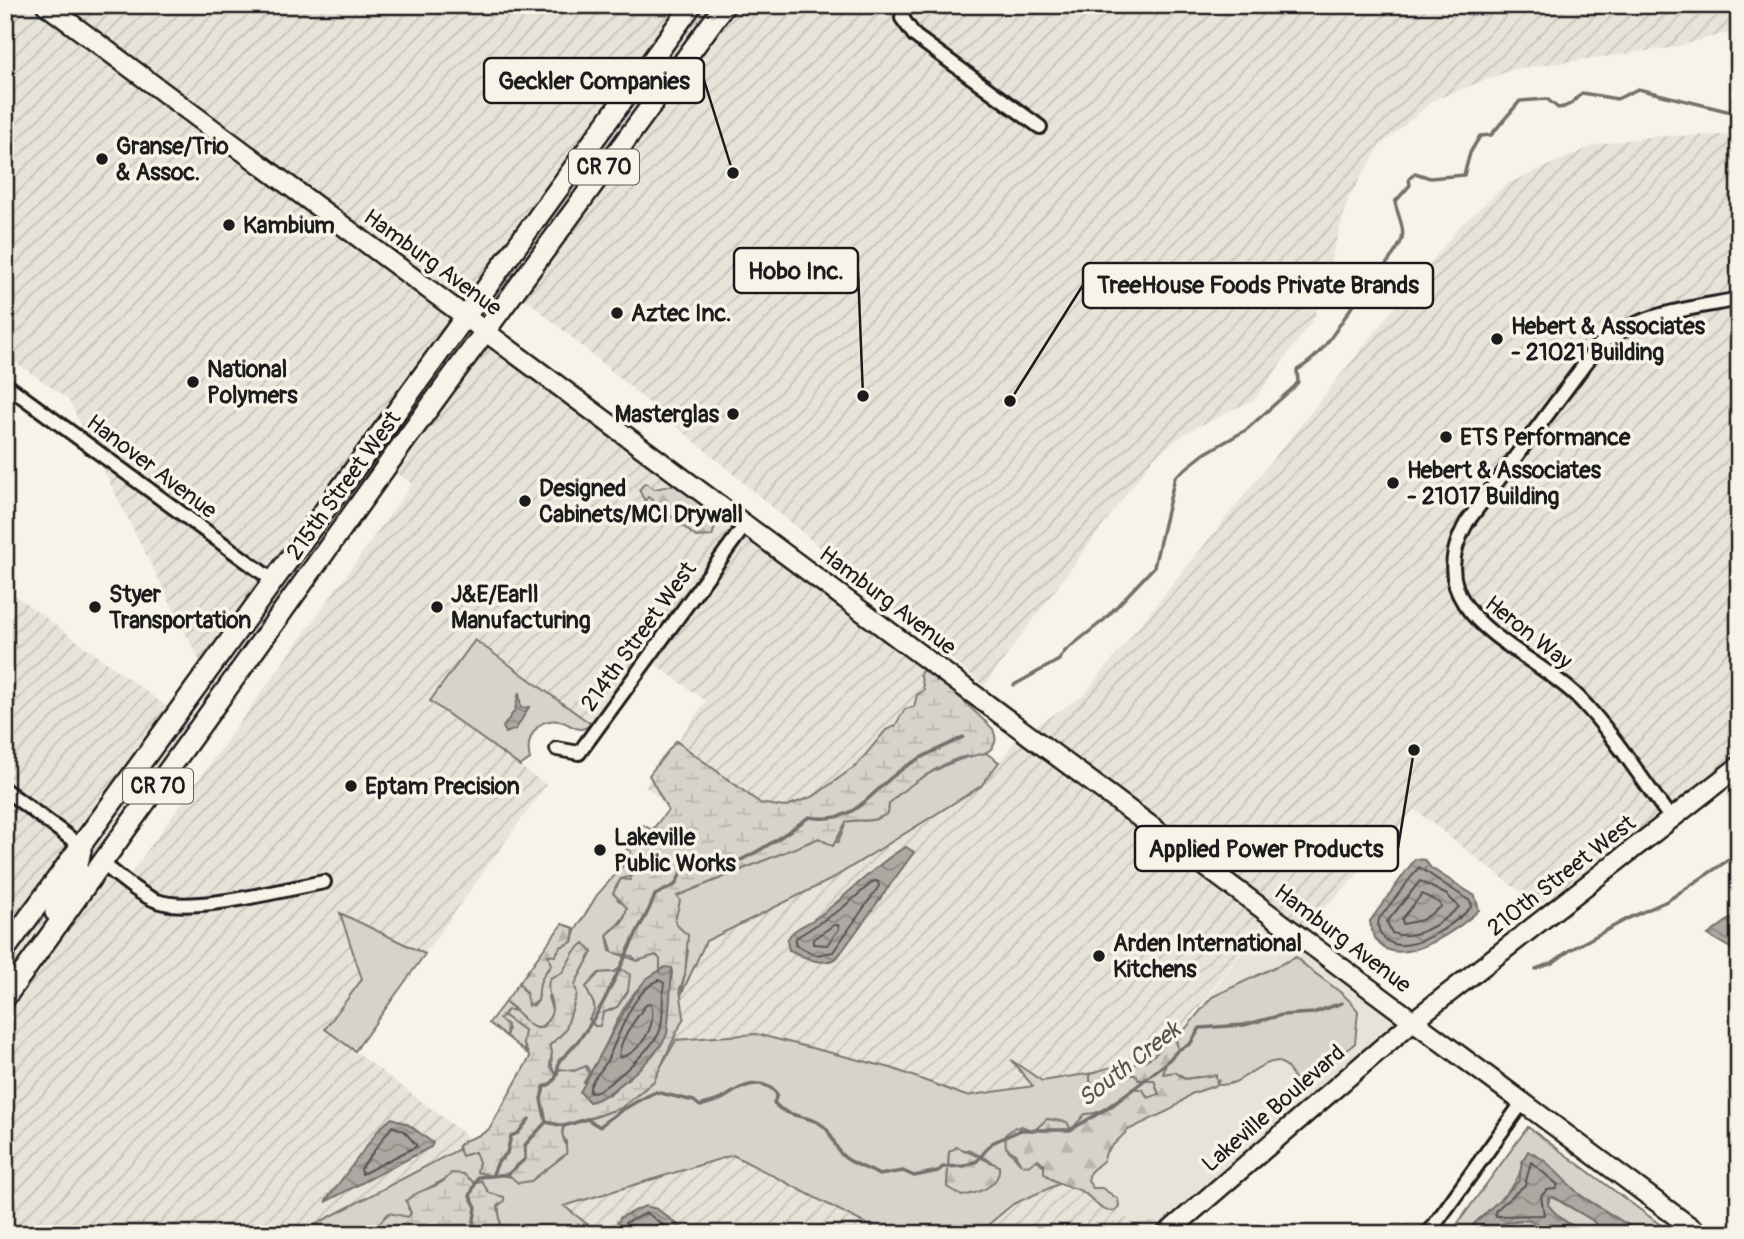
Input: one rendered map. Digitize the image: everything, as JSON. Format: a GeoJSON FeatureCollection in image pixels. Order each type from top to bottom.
{"type":"FeatureCollection","features":[{"type":"Feature","properties":{"kind":"main road","name":"215th Street West"},"geometry":{"type":"LineString","coordinates":[[5,950],[275,583],[692,5]]}},
{"type":"Feature","properties":{"kind":"main road","name":"215th Street West"},"geometry":{"type":"LineString","coordinates":[[8,994],[485,331],[725,5]]}},
{"type":"Feature","properties":{"kind":"main road"},"geometry":{"type":"LineString","coordinates":[[103,864],[104,835],[152,763],[186,702]]}},
{"type":"Feature","properties":{"kind":"main road"},"geometry":{"type":"LineString","coordinates":[[8,994],[19,964],[75,878],[80,865],[81,846]]}},
{"type":"Feature","properties":{"kind":"street","name":"Hamburg Avenue"},"geometry":{"type":"LineString","coordinates":[[46,5],[1700,1234]]}},
{"type":"Feature","properties":{"kind":"street"},"geometry":{"type":"LineString","coordinates":[[904,12],[915,36],[1040,127]]}},
{"type":"Feature","properties":{"kind":"street","name":"Heron Way"},"geometry":{"type":"LineString","coordinates":[[1672,820],[1577,697],[1483,626],[1468,611],[1455,586],[1453,556],[1467,523],[1599,345],[1617,331],[1649,316],[1739,299]]}},
{"type":"Feature","properties":{"kind":"street","name":"Hanover Avenue"},"geometry":{"type":"LineString","coordinates":[[5,384],[275,583]]}},
{"type":"Feature","properties":{"kind":"street","name":"214th Street West"},"geometry":{"type":"LineString","coordinates":[[557,748],[579,753],[745,525]]}},
{"type":"Feature","properties":{"kind":"street","name":"210th Street West"},"geometry":{"type":"LineString","coordinates":[[1413,1021],[1739,766]]}},
{"type":"Feature","properties":{"kind":"street"},"geometry":{"type":"LineString","coordinates":[[5,790],[81,846]]}},
{"type":"Feature","properties":{"kind":"street"},"geometry":{"type":"LineString","coordinates":[[103,864],[143,894],[175,905],[222,900],[324,882]]}},
{"type":"Feature","properties":{"kind":"street","name":"Lakeville Boulevard"},"geometry":{"type":"LineString","coordinates":[[1166,1234],[1413,1021]]}},
{"type":"Feature","properties":{"kind":"street"},"geometry":{"type":"LineString","coordinates":[[1428,1234],[1522,1103]]}},
{"type":"Feature","properties":{"kind":"shaded area"},"geometry":{"type":"Polygon","coordinates":[[[5,5],[1739,5],[1739,30],[1670,48],[1514,69],[1434,100],[1380,146],[1349,197],[1314,318],[1255,399],[1187,432],[1153,458],[984,686],[494,272],[205,672],[68,399],[5,355],[5,5]]]}},
{"type":"Feature","properties":{"kind":"shaded area"},"geometry":{"type":"Polygon","coordinates":[[[1739,135],[1739,751],[1678,801],[1538,906],[1414,809],[1360,872],[1306,927],[1269,914],[1156,1064],[966,1096],[891,1068],[756,1034],[660,1041],[706,941],[830,880],[981,786],[1018,737],[1084,695],[1460,226],[1507,184],[1595,145],[1655,136],[1739,135]]]}},
{"type":"Feature","properties":{"kind":"shaded area"},"geometry":{"type":"Polygon","coordinates":[[[487,344],[972,703],[733,849],[645,787],[706,701],[642,655],[591,724],[475,640],[431,702],[546,785],[355,1051],[474,1141],[297,1234],[5,1234],[5,588],[189,723],[93,854],[126,880],[412,484],[391,468],[487,344]]]}},
{"type":"Feature","properties":{"kind":"shaded area"},"geometry":{"type":"Polygon","coordinates":[[[1270,914],[1413,1021],[1166,1234],[1148,1234],[1074,1178],[1270,914]]]}},
{"type":"Feature","properties":{"kind":"shaded area"},"geometry":{"type":"Polygon","coordinates":[[[733,1155],[885,1234],[600,1234],[563,1206],[733,1155]]]}},
{"type":"Feature","properties":{"kind":"shaded area"},"geometry":{"type":"Polygon","coordinates":[[[1074,1178],[1148,1234],[977,1234],[1013,1204],[1074,1178]]]}},
{"type":"Feature","properties":{"kind":"green space"},"geometry":{"type":"Polygon","coordinates":[[[645,483],[655,489],[674,485],[697,498],[705,512],[713,516],[715,527],[712,536],[696,537],[648,497],[645,501],[639,490],[645,483]]]}},
{"type":"Feature","properties":{"kind":"green space"},"geometry":{"type":"Polygon","coordinates":[[[475,640],[591,724],[581,729],[559,721],[538,726],[529,744],[530,759],[520,766],[430,701],[475,640]]]}},
{"type":"Feature","properties":{"kind":"green space"},"geometry":{"type":"Polygon","coordinates":[[[926,669],[993,729],[995,741],[991,749],[983,754],[959,758],[921,778],[902,791],[889,804],[888,813],[881,817],[846,822],[833,846],[819,838],[677,896],[680,900],[675,919],[688,935],[685,975],[680,989],[684,1017],[654,1081],[621,1108],[564,1126],[562,1133],[566,1154],[531,1181],[518,1183],[508,1174],[492,1176],[477,1172],[479,1162],[475,1152],[462,1156],[458,1146],[490,1128],[530,1057],[523,1043],[525,1031],[503,1015],[508,1010],[516,1011],[536,1028],[544,1025],[552,1011],[548,987],[550,978],[562,973],[574,952],[584,943],[592,952],[575,984],[577,994],[565,1031],[549,1046],[552,1051],[550,1065],[555,1073],[561,1069],[574,1071],[586,1066],[589,1074],[584,1082],[609,1095],[656,1050],[668,1012],[672,968],[660,973],[660,959],[656,955],[637,961],[632,956],[613,953],[607,935],[624,920],[627,908],[613,893],[621,879],[630,880],[636,862],[629,859],[631,852],[624,847],[634,832],[643,825],[652,830],[668,810],[649,775],[676,741],[760,803],[784,807],[814,796],[857,765],[886,730],[895,726],[905,709],[914,707],[917,695],[924,690],[920,673],[926,669]]]}},
{"type":"Feature","properties":{"kind":"green space"},"geometry":{"type":"Polygon","coordinates":[[[986,753],[999,762],[981,786],[830,880],[706,941],[681,995],[688,951],[674,918],[676,896],[819,838],[825,842],[838,842],[846,822],[881,817],[888,813],[889,804],[898,795],[921,778],[961,759],[986,753]]]}},
{"type":"Feature","properties":{"kind":"green space"},"geometry":{"type":"Polygon","coordinates":[[[629,859],[636,862],[633,876],[621,879],[615,888],[618,900],[627,905],[623,918],[607,935],[610,951],[635,960],[656,955],[660,959],[660,973],[635,991],[589,1074],[588,1068],[555,1074],[549,1046],[565,1031],[574,1003],[575,984],[592,952],[560,974],[548,997],[553,1013],[539,1028],[529,1025],[505,1002],[519,983],[533,1006],[538,1001],[541,979],[550,968],[548,954],[555,956],[560,947],[572,942],[575,931],[597,895],[629,859]],[[614,972],[599,973],[586,987],[594,1003],[589,1019],[595,1026],[603,1013],[617,1007],[628,991],[614,972]]]}},
{"type":"Feature","properties":{"kind":"green space"},"geometry":{"type":"Polygon","coordinates":[[[340,913],[425,954],[355,1051],[325,1029],[362,979],[340,913]]]}},
{"type":"Feature","properties":{"kind":"green space"},"geometry":{"type":"Polygon","coordinates":[[[562,924],[574,928],[572,942],[560,947],[555,956],[548,955],[551,965],[540,982],[538,1001],[528,1006],[526,992],[519,983],[562,924]]]}},
{"type":"Feature","properties":{"kind":"green space"},"geometry":{"type":"Polygon","coordinates":[[[1296,957],[1344,996],[1358,1011],[1355,1043],[1303,1089],[1285,1065],[1277,1061],[1261,1066],[1226,1085],[1217,1085],[1219,1080],[1197,1077],[1185,1079],[1181,1075],[1163,1074],[1166,1063],[1178,1050],[1176,1040],[1212,997],[1296,957]]]}},
{"type":"Feature","properties":{"kind":"green space"},"geometry":{"type":"Polygon","coordinates":[[[620,968],[630,975],[628,991],[617,1007],[603,1013],[600,1026],[595,1026],[589,1019],[594,1003],[586,987],[599,973],[614,972],[620,968]]]}},
{"type":"Feature","properties":{"kind":"green space"},"geometry":{"type":"Polygon","coordinates":[[[505,1002],[516,1011],[508,1010],[499,1019],[507,1025],[506,1036],[489,1023],[505,1002]]]}},
{"type":"Feature","properties":{"kind":"green space"},"geometry":{"type":"Polygon","coordinates":[[[503,1015],[525,1031],[525,1049],[528,1054],[506,1036],[508,1029],[499,1019],[503,1015]]]}},
{"type":"Feature","properties":{"kind":"green space"},"geometry":{"type":"Polygon","coordinates":[[[756,1034],[891,1068],[966,1096],[1033,1086],[1011,1060],[1042,1081],[1093,1073],[1090,1080],[1094,1084],[1129,1074],[1154,1080],[1159,1095],[1147,1098],[1133,1088],[1113,1105],[1090,1115],[1070,1130],[1055,1120],[1047,1119],[1034,1131],[1021,1126],[1006,1139],[1006,1147],[1021,1164],[1037,1159],[1059,1184],[1013,1204],[977,1234],[885,1234],[733,1155],[564,1206],[600,1234],[502,1234],[498,1206],[501,1196],[494,1196],[477,1184],[449,1177],[425,1190],[408,1208],[411,1213],[408,1217],[375,1227],[377,1234],[297,1234],[459,1149],[462,1155],[475,1152],[479,1162],[478,1172],[531,1181],[566,1154],[566,1141],[562,1135],[564,1126],[605,1114],[633,1099],[654,1076],[676,1040],[756,1034]],[[968,1150],[949,1152],[947,1187],[986,1188],[991,1161],[968,1150]]]}},
{"type":"Feature","properties":{"kind":"green space"},"geometry":{"type":"Polygon","coordinates":[[[1170,1038],[1176,1040],[1178,1050],[1166,1063],[1163,1074],[1175,1072],[1185,1079],[1216,1075],[1217,1085],[1191,1094],[1172,1109],[1128,1130],[1106,1152],[1104,1160],[1090,1172],[1088,1181],[1093,1188],[1102,1188],[1118,1199],[1119,1206],[1115,1211],[1104,1210],[1079,1190],[1052,1179],[1044,1173],[1044,1164],[1038,1159],[1028,1166],[1021,1164],[1015,1154],[1006,1147],[1005,1135],[1015,1127],[1034,1131],[1047,1119],[1067,1122],[1071,1130],[1085,1114],[1098,1113],[1133,1088],[1143,1090],[1148,1098],[1159,1094],[1154,1080],[1138,1080],[1137,1075],[1126,1075],[1093,1084],[1090,1075],[1113,1067],[1140,1063],[1159,1051],[1170,1038]]]}},
{"type":"Feature","properties":{"kind":"green space"},"geometry":{"type":"Polygon","coordinates":[[[1528,1127],[1673,1234],[1642,1234],[1571,1189],[1534,1153],[1522,1162],[1515,1182],[1500,1200],[1464,1234],[1450,1234],[1528,1127]]]}},
{"type":"Feature","properties":{"kind":"green space"},"geometry":{"type":"Polygon","coordinates":[[[957,1147],[999,1166],[999,1173],[993,1183],[975,1193],[962,1196],[947,1187],[949,1152],[957,1147]]]}},
{"type":"Feature","properties":{"kind":"green space"},"geometry":{"type":"Polygon","coordinates":[[[451,1173],[463,1174],[476,1184],[481,1180],[489,1193],[504,1197],[504,1201],[498,1206],[502,1234],[377,1234],[375,1227],[389,1213],[408,1217],[411,1213],[406,1201],[411,1196],[441,1183],[451,1173]]]}},
{"type":"Feature","properties":{"kind":"green space"},"geometry":{"type":"Polygon","coordinates":[[[1550,1196],[1592,1220],[1597,1225],[1596,1230],[1582,1229],[1563,1220],[1548,1205],[1550,1196]]]}},
{"type":"Feature","properties":{"kind":"green space"},"geometry":{"type":"Polygon","coordinates":[[[1526,1220],[1540,1223],[1556,1234],[1481,1234],[1495,1224],[1526,1220]]]}},
{"type":"Feature","properties":{"kind":"water"},"geometry":{"type":"Polygon","coordinates":[[[519,692],[521,708],[529,707],[516,729],[506,733],[503,727],[515,710],[519,692]]]}},
{"type":"Feature","properties":{"kind":"water"},"geometry":{"type":"Polygon","coordinates":[[[906,847],[914,852],[837,958],[819,962],[789,950],[787,941],[792,933],[827,910],[906,847]]]}},
{"type":"Feature","properties":{"kind":"water"},"geometry":{"type":"Polygon","coordinates":[[[1415,859],[1425,860],[1431,868],[1475,896],[1479,910],[1453,930],[1419,948],[1402,952],[1387,950],[1376,940],[1370,921],[1415,859]]]}},
{"type":"Feature","properties":{"kind":"water"},"geometry":{"type":"Polygon","coordinates":[[[1739,912],[1739,953],[1708,935],[1739,912]]]}},
{"type":"Feature","properties":{"kind":"water"},"geometry":{"type":"Polygon","coordinates":[[[665,967],[672,968],[668,1030],[662,1043],[645,1064],[621,1084],[589,1102],[580,1092],[631,999],[646,979],[665,967]]]}},
{"type":"Feature","properties":{"kind":"water"},"geometry":{"type":"Polygon","coordinates":[[[392,1118],[409,1125],[433,1143],[431,1147],[325,1202],[380,1128],[392,1118]]]}},
{"type":"Feature","properties":{"kind":"water"},"geometry":{"type":"Polygon","coordinates":[[[1528,1151],[1544,1160],[1581,1196],[1642,1234],[1562,1235],[1534,1222],[1517,1220],[1480,1232],[1464,1234],[1519,1181],[1522,1162],[1528,1151]],[[1554,1197],[1548,1198],[1548,1205],[1552,1210],[1575,1227],[1596,1230],[1597,1225],[1554,1197]]]}},
{"type":"Feature","properties":{"kind":"water"},"geometry":{"type":"Polygon","coordinates":[[[645,1206],[657,1209],[690,1234],[620,1234],[615,1227],[621,1217],[645,1206]]]}},
{"type":"Feature","properties":{"kind":"waterway"},"geometry":{"type":"LineString","coordinates":[[1014,685],[1059,660],[1065,651],[1104,620],[1154,567],[1175,477],[1204,454],[1246,430],[1298,382],[1297,370],[1318,354],[1400,245],[1402,230],[1395,202],[1410,185],[1409,179],[1415,173],[1430,178],[1464,175],[1470,153],[1480,136],[1491,135],[1520,101],[1547,99],[1558,108],[1568,105],[1582,93],[1617,99],[1638,89],[1739,114]]}},
{"type":"Feature","properties":{"kind":"waterway"},"geometry":{"type":"LineString","coordinates":[[546,1122],[541,1099],[544,1087],[554,1080],[559,1061],[584,1034],[594,1018],[655,895],[675,885],[683,869],[712,868],[739,861],[809,817],[825,818],[851,812],[908,765],[963,737]]}},
{"type":"Feature","properties":{"kind":"waterway","name":"South Creek"},"geometry":{"type":"LineString","coordinates":[[1536,969],[1552,963],[1570,950],[1627,919],[1667,901],[1739,853]]}},
{"type":"Feature","properties":{"kind":"waterway","name":"South Creek"},"geometry":{"type":"LineString","coordinates":[[546,1122],[564,1126],[587,1119],[600,1127],[618,1113],[656,1092],[694,1101],[700,1106],[721,1099],[745,1086],[759,1084],[777,1094],[774,1103],[779,1108],[823,1126],[841,1154],[849,1161],[879,1175],[903,1171],[914,1176],[977,1161],[992,1143],[1021,1130],[1070,1130],[1113,1105],[1166,1063],[1178,1050],[1190,1044],[1200,1028],[1244,1025],[1282,1015],[1313,1013],[1342,1003]]}},
{"type":"Feature","properties":{"kind":"waterway","name":"South Creek"},"geometry":{"type":"LineString","coordinates":[[472,1234],[476,1207],[470,1196],[478,1177],[492,1176],[498,1162],[507,1153],[511,1136],[518,1133],[529,1119]]}},
{"type":"Feature","properties":{"kind":"waterway","name":"South Creek"},"geometry":{"type":"LineString","coordinates":[[492,1176],[508,1174],[525,1159],[525,1145],[546,1122]]}},
{"type":"Feature","properties":{"kind":"place","name":"Granse/Trio & Assoc."},"geometry":{"type":"Point","coordinates":[102,159]}},
{"type":"Feature","properties":{"kind":"place","name":"Geckler Companies"},"geometry":{"type":"Point","coordinates":[733,173]}},
{"type":"Feature","properties":{"kind":"place","name":"Kambium"},"geometry":{"type":"Point","coordinates":[229,225]}},
{"type":"Feature","properties":{"kind":"place","name":"Aztec Inc."},"geometry":{"type":"Point","coordinates":[617,313]}},
{"type":"Feature","properties":{"kind":"place","name":"Hebert & Associates - 21021 Building"},"geometry":{"type":"Point","coordinates":[1497,339]}},
{"type":"Feature","properties":{"kind":"place","name":"National Polymers"},"geometry":{"type":"Point","coordinates":[193,382]}},
{"type":"Feature","properties":{"kind":"place","name":"Hobo Inc."},"geometry":{"type":"Point","coordinates":[863,396]}},
{"type":"Feature","properties":{"kind":"place","name":"TreeHouse Foods Private Brands"},"geometry":{"type":"Point","coordinates":[1010,401]}},
{"type":"Feature","properties":{"kind":"place","name":"Masterglas"},"geometry":{"type":"Point","coordinates":[733,414]}},
{"type":"Feature","properties":{"kind":"place","name":"ETS Performance"},"geometry":{"type":"Point","coordinates":[1446,437]}},
{"type":"Feature","properties":{"kind":"place","name":"Hebert & Associates - 21017 Building"},"geometry":{"type":"Point","coordinates":[1393,483]}},
{"type":"Feature","properties":{"kind":"place","name":"Designed Cabinets/MCI Drywall"},"geometry":{"type":"Point","coordinates":[525,501]}},
{"type":"Feature","properties":{"kind":"place","name":"Styer Transportation"},"geometry":{"type":"Point","coordinates":[95,607]}},
{"type":"Feature","properties":{"kind":"place","name":"J&E/Earll Manufacturing"},"geometry":{"type":"Point","coordinates":[437,607]}},
{"type":"Feature","properties":{"kind":"place","name":"Applied Power Products"},"geometry":{"type":"Point","coordinates":[1414,750]}},
{"type":"Feature","properties":{"kind":"place","name":"Eptam Precision"},"geometry":{"type":"Point","coordinates":[351,786]}},
{"type":"Feature","properties":{"kind":"place","name":"Lakeville Public Works"},"geometry":{"type":"Point","coordinates":[600,850]}},
{"type":"Feature","properties":{"kind":"place","name":"Arden International Kitchens"},"geometry":{"type":"Point","coordinates":[1099,956]}}]}
